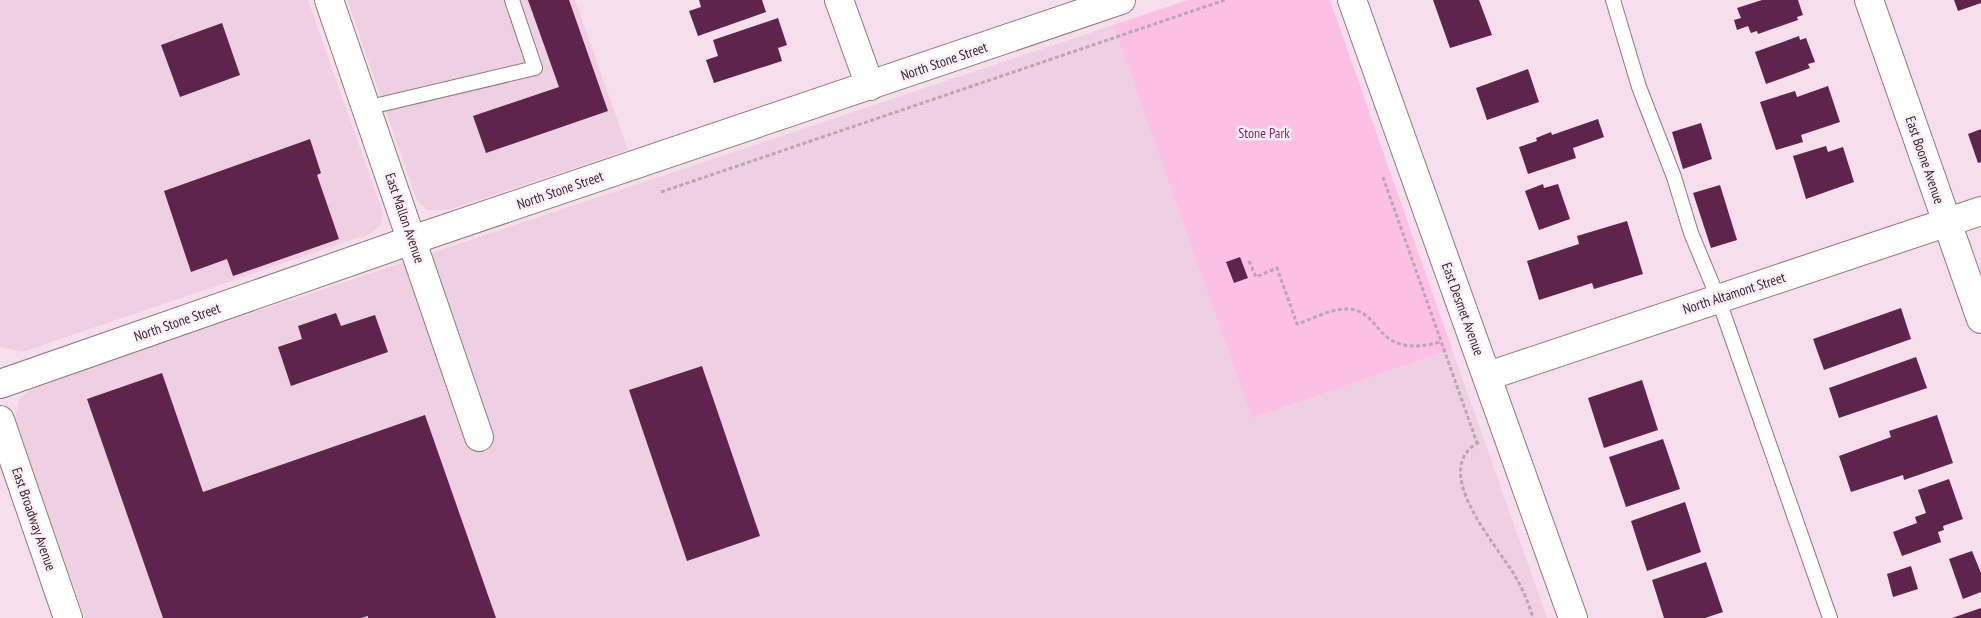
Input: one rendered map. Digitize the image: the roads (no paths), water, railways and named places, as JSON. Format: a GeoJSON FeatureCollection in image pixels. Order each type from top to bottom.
{"type":"FeatureCollection","features":[{"type":"Feature","properties":{"kind":"street","name":"East Mallon Avenue"},"geometry":{"type":"LineString","coordinates":[[329,0],[480,437]]}},
{"type":"Feature","properties":{"kind":"street"},"geometry":{"type":"LineString","coordinates":[[839,0],[870,86]]}},
{"type":"Feature","properties":{"kind":"street","name":"East Desmet Avenue"},"geometry":{"type":"LineString","coordinates":[[1352,0],[1573,618]]}},
{"type":"Feature","properties":{"kind":"street","name":"East Boone Avenue"},"geometry":{"type":"LineString","coordinates":[[1869,0],[1981,319]]}},
{"type":"Feature","properties":{"kind":"street","name":"North Stone Street"},"geometry":{"type":"LineString","coordinates":[[0,384],[412,240],[870,86],[1104,3]]}},
{"type":"Feature","properties":{"kind":"street","name":"North Altamont Street"},"geometry":{"type":"LineString","coordinates":[[1488,376],[1981,211]]}},
{"type":"Feature","properties":{"kind":"street","name":"East Broadway Avenue"},"geometry":{"type":"LineString","coordinates":[[0,420],[68,618]]}},
{"type":"Feature","properties":{"kind":"lane"},"geometry":{"type":"LineString","coordinates":[[366,108],[535,68],[512,0]]}},
{"type":"Feature","properties":{"kind":"lane"},"geometry":{"type":"LineString","coordinates":[[1612,0],[1645,103],[1674,177],[1692,233],[1718,298],[1830,618]]}},
{"type":"Feature","properties":{"kind":"park label","name":"Stone Park"},"geometry":{"type":"Point","coordinates":[1264,133]}}]}
